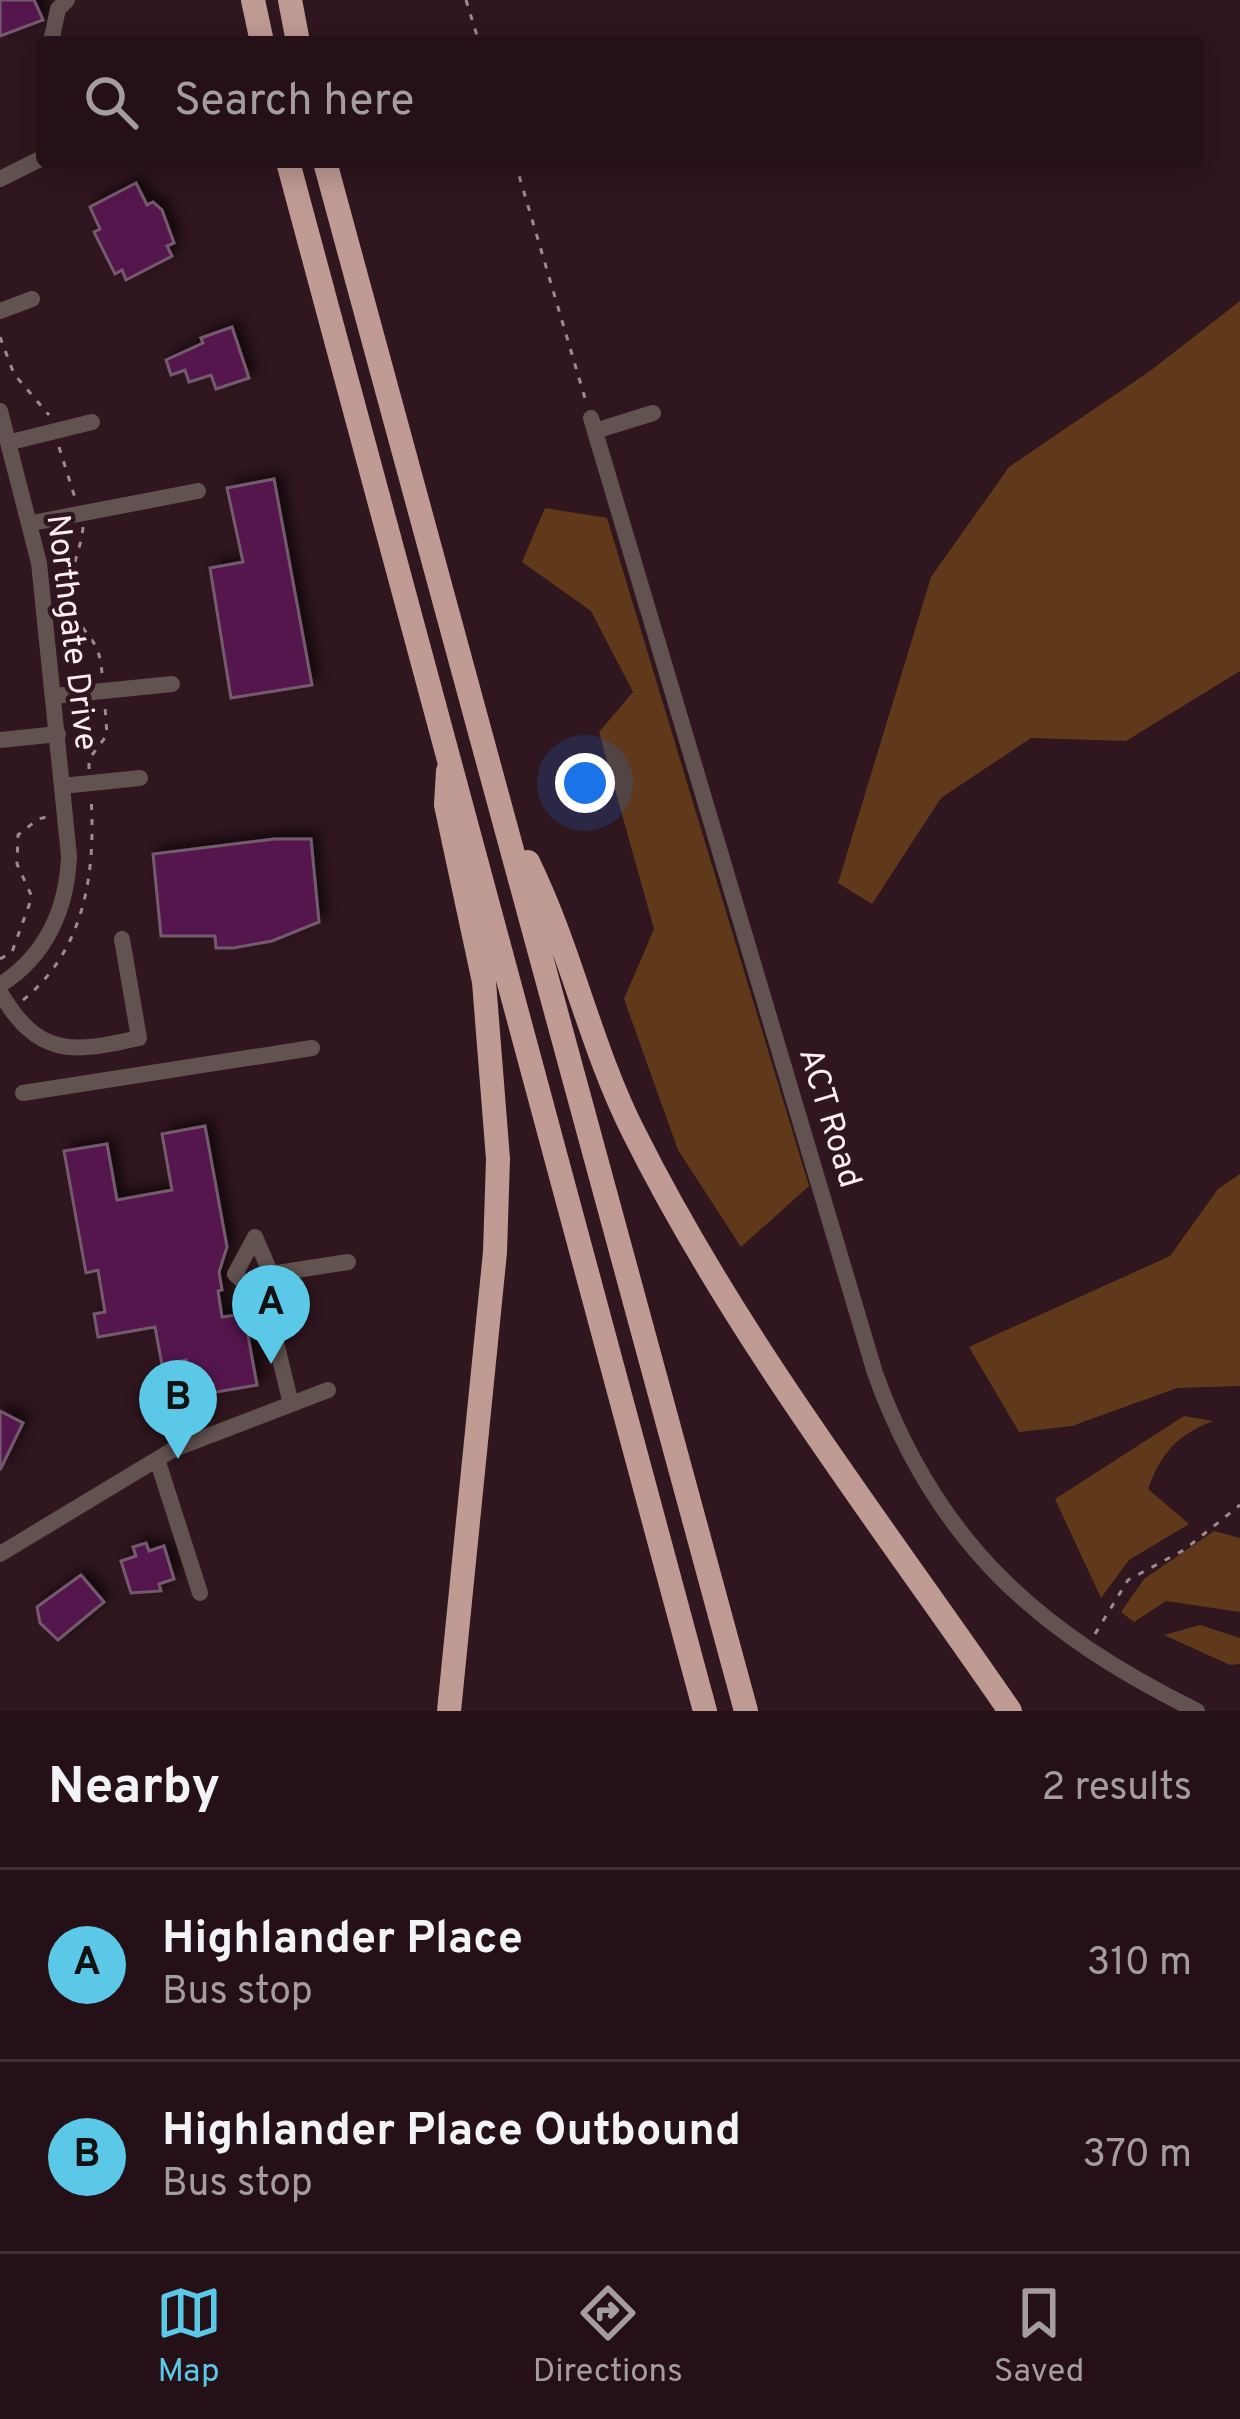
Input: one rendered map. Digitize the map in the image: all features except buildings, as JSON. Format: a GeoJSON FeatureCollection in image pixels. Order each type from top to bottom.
{"type":"FeatureCollection","features":[{"type":"Feature","properties":{"kind":"highway"},"geometry":{"type":"LineString","coordinates":[[254,0],[261,36]]}},
{"type":"Feature","properties":{"kind":"highway"},"geometry":{"type":"LineString","coordinates":[[290,0],[297,36]]}},
{"type":"Feature","properties":{"kind":"highway"},"geometry":{"type":"LineString","coordinates":[[290,168],[705,1711]]}},
{"type":"Feature","properties":{"kind":"highway"},"geometry":{"type":"LineString","coordinates":[[327,168],[746,1711]]}},
{"type":"Feature","properties":{"kind":"highway"},"geometry":{"type":"LineString","coordinates":[[449,1711],[495,1252],[498,1159],[484,982],[446,805],[450,751]]}},
{"type":"Feature","properties":{"kind":"highway"},"geometry":{"type":"LineString","coordinates":[[502,809],[554,916],[625,1113],[665,1191],[824,1451],[1010,1711]]}},
{"type":"Feature","properties":{"kind":"street"},"geometry":{"type":"LineString","coordinates":[[52,36],[58,10],[68,0]]}},
{"type":"Feature","properties":{"kind":"street"},"geometry":{"type":"LineString","coordinates":[[0,178],[36,161]]}},
{"type":"Feature","properties":{"kind":"street"},"geometry":{"type":"LineString","coordinates":[[0,311],[32,299]]}},
{"type":"Feature","properties":{"kind":"street"},"geometry":{"type":"LineString","coordinates":[[593,424],[653,413]]}},
{"type":"Feature","properties":{"kind":"street","name":"Northgate Drive"},"geometry":{"type":"LineString","coordinates":[[0,414],[32,523],[58,734],[68,877],[57,920],[32,959],[0,989]]}},
{"type":"Feature","properties":{"kind":"street"},"geometry":{"type":"LineString","coordinates":[[11,442],[92,422]]}},
{"type":"Feature","properties":{"kind":"street","name":"ACT Road"},"geometry":{"type":"LineString","coordinates":[[593,424],[887,1407],[918,1471],[969,1545],[1017,1597],[1085,1651],[1197,1711]]}},
{"type":"Feature","properties":{"kind":"street"},"geometry":{"type":"LineString","coordinates":[[32,523],[198,491]]}},
{"type":"Feature","properties":{"kind":"street"},"geometry":{"type":"LineString","coordinates":[[54,696],[172,684]]}},
{"type":"Feature","properties":{"kind":"street"},"geometry":{"type":"LineString","coordinates":[[0,740],[58,734]]}},
{"type":"Feature","properties":{"kind":"street"},"geometry":{"type":"LineString","coordinates":[[62,785],[140,778]]}},
{"type":"Feature","properties":{"kind":"street"},"geometry":{"type":"LineString","coordinates":[[0,989],[42,1043],[83,1051],[139,1038],[122,939]]}},
{"type":"Feature","properties":{"kind":"street"},"geometry":{"type":"LineString","coordinates":[[22,1093],[312,1048]]}},
{"type":"Feature","properties":{"kind":"street"},"geometry":{"type":"LineString","coordinates":[[267,1304],[235,1274],[255,1237],[271,1274],[267,1304],[291,1404]]}},
{"type":"Feature","properties":{"kind":"street"},"geometry":{"type":"LineString","coordinates":[[271,1274],[348,1262]]}},
{"type":"Feature","properties":{"kind":"street"},"geometry":{"type":"LineString","coordinates":[[0,1554],[158,1459],[328,1390]]}},
{"type":"Feature","properties":{"kind":"street"},"geometry":{"type":"LineString","coordinates":[[158,1459],[200,1593]]}},
{"type":"Feature","properties":{"kind":"path"},"geometry":{"type":"LineString","coordinates":[[466,0],[477,36]]}},
{"type":"Feature","properties":{"kind":"path"},"geometry":{"type":"LineString","coordinates":[[517,168],[593,424]]}},
{"type":"Feature","properties":{"kind":"path"},"geometry":{"type":"LineString","coordinates":[[0,337],[14,374],[46,407],[81,515],[82,546],[69,575],[72,611],[100,645],[107,735],[88,760],[90,782]]}},
{"type":"Feature","properties":{"kind":"path"},"geometry":{"type":"LineString","coordinates":[[0,958],[12,952],[32,897],[17,864],[18,835],[38,819],[65,814]]}},
{"type":"Feature","properties":{"kind":"path"},"geometry":{"type":"LineString","coordinates":[[1085,1651],[1128,1580],[1184,1550],[1240,1504]]}},
{"type":"Feature","properties":{"kind":"shaded area"},"geometry":{"type":"Polygon","coordinates":[[[1240,301],[1240,671],[1126,741],[1031,738],[941,798],[872,904],[838,883],[931,577],[1009,467],[1150,371],[1240,301]]]}},
{"type":"Feature","properties":{"kind":"shaded area"},"geometry":{"type":"Polygon","coordinates":[[[545,508],[607,518],[809,1186],[741,1247],[678,1150],[624,999],[654,929],[599,732],[633,692],[591,611],[522,562],[545,508]]]}},
{"type":"Feature","properties":{"kind":"shaded area"},"geometry":{"type":"Polygon","coordinates":[[[1240,1174],[1240,1386],[1177,1388],[1072,1426],[1019,1432],[969,1347],[1170,1256],[1218,1189],[1240,1174]]]}},
{"type":"Feature","properties":{"kind":"shaded area"},"geometry":{"type":"Polygon","coordinates":[[[1184,1416],[1213,1421],[1172,1447],[1148,1489],[1189,1524],[1129,1560],[1101,1598],[1055,1499],[1184,1416]]]}},
{"type":"Feature","properties":{"kind":"shaded area"},"geometry":{"type":"Polygon","coordinates":[[[1214,1531],[1240,1538],[1240,1612],[1166,1601],[1134,1622],[1121,1612],[1144,1579],[1214,1531]]]}},
{"type":"Feature","properties":{"kind":"shaded area"},"geometry":{"type":"Polygon","coordinates":[[[1200,1625],[1240,1638],[1240,1664],[1230,1665],[1164,1635],[1200,1625]]]}},
{"type":"Feature","properties":{"kind":"place","name":"Highlander Place"},"geometry":{"type":"Point","coordinates":[271,1364]}},
{"type":"Feature","properties":{"kind":"place","name":"Highlander Place Outbound"},"geometry":{"type":"Point","coordinates":[178,1459]}}]}
